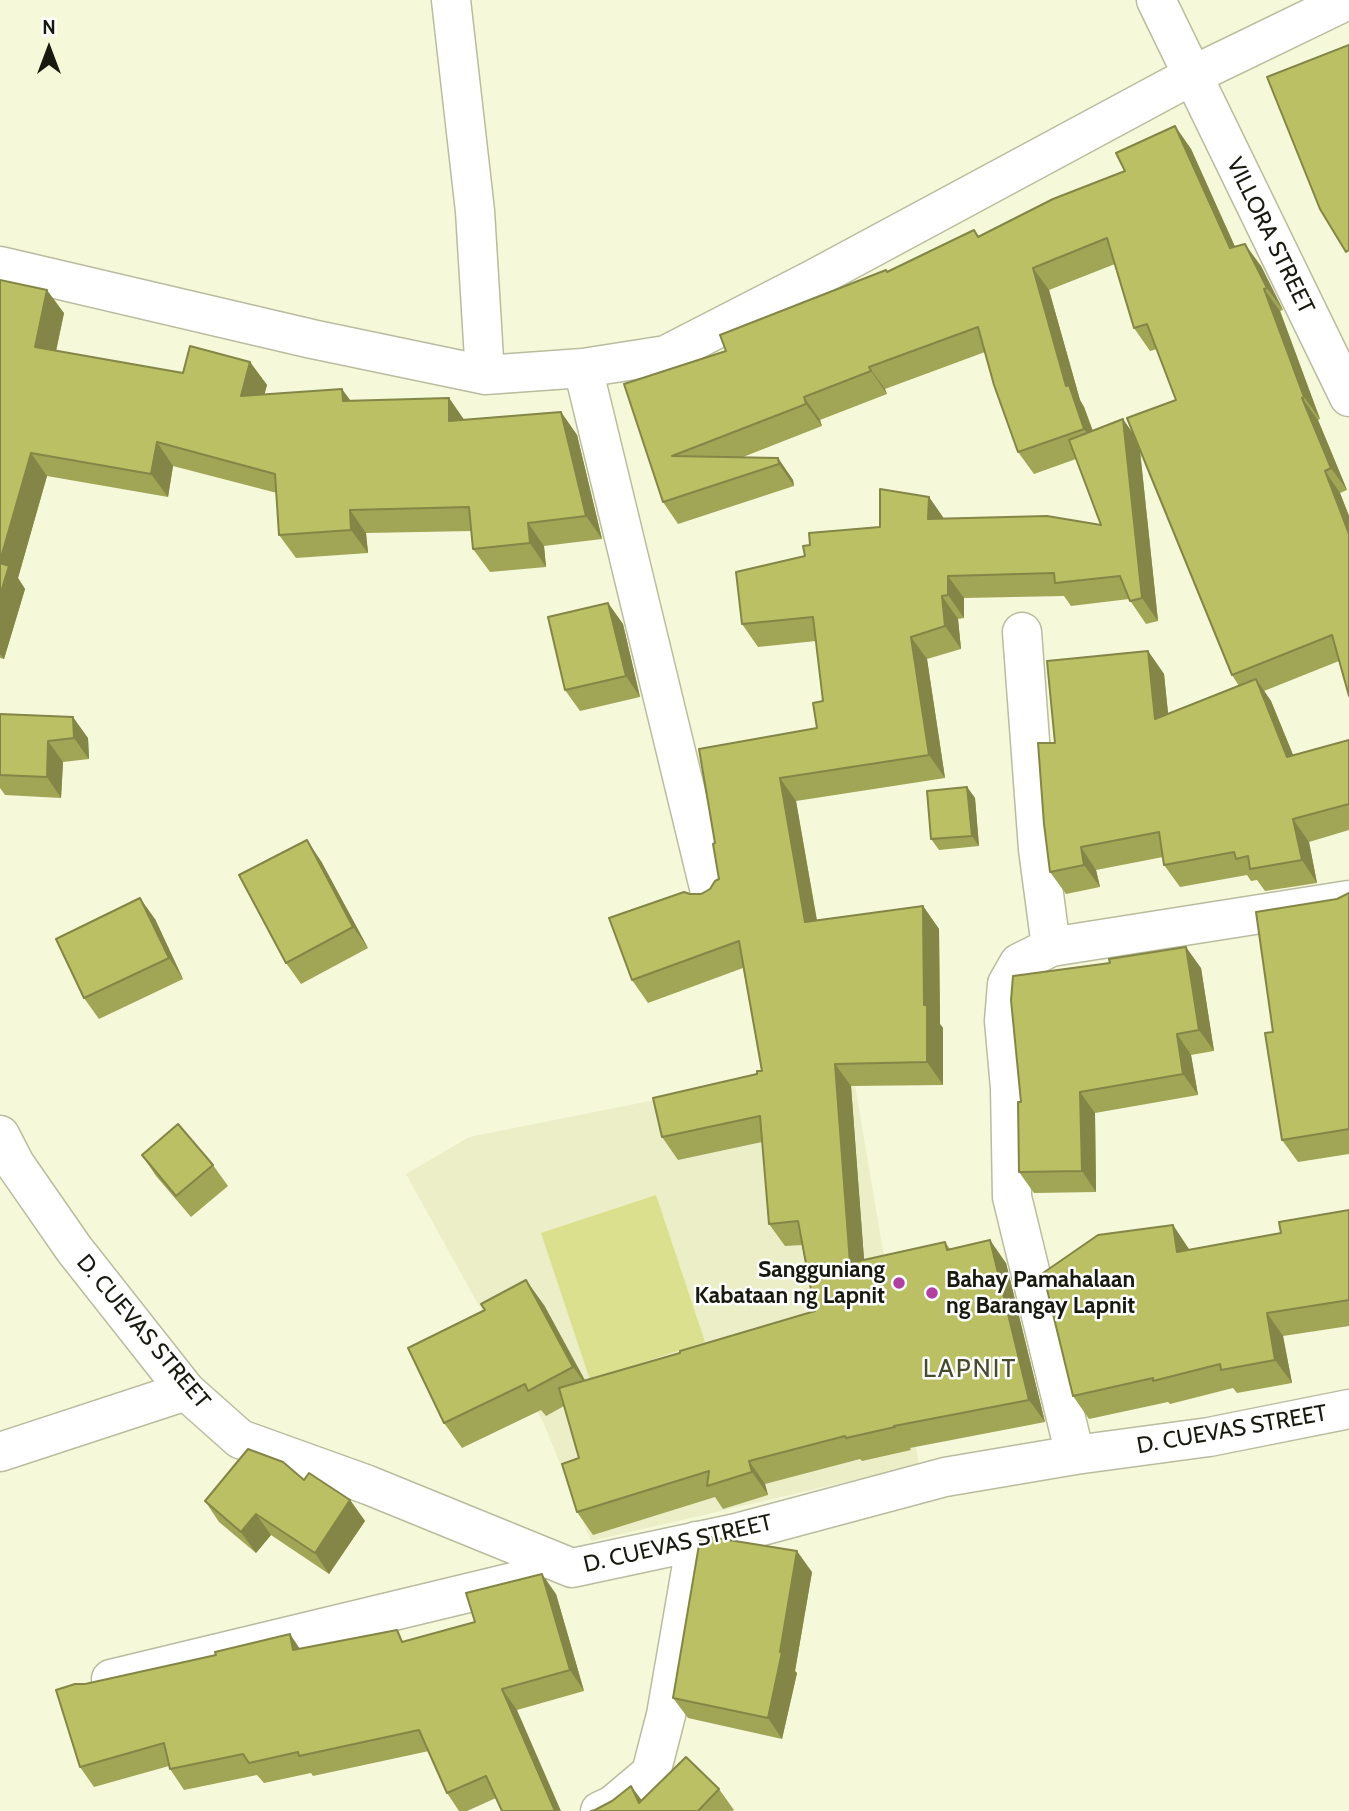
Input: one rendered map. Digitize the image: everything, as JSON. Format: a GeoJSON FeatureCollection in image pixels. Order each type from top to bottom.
{"type":"FeatureCollection","features":[{"type":"Feature","properties":{"kind":"street"},"geometry":{"type":"LineString","coordinates":[[452,0],[475,211],[485,375]]}},
{"type":"Feature","properties":{"kind":"street","name":"VILLORA STREET"},"geometry":{"type":"LineString","coordinates":[[1156,0],[1349,397]]}},
{"type":"Feature","properties":{"kind":"street"},"geometry":{"type":"LineString","coordinates":[[0,266],[299,336],[485,375],[583,368],[666,355],[812,280],[1191,76],[1348,0]]}},
{"type":"Feature","properties":{"kind":"street"},"geometry":{"type":"LineString","coordinates":[[583,368],[711,896]]}},
{"type":"Feature","properties":{"kind":"street"},"geometry":{"type":"LineString","coordinates":[[1022,632],[1038,849],[1051,947]]}},
{"type":"Feature","properties":{"kind":"street"},"geometry":{"type":"LineString","coordinates":[[1075,1455],[1012,1197],[1010,1088],[1004,1021],[1007,984],[1019,963],[1051,947],[1349,900]]}},
{"type":"Feature","properties":{"kind":"street","name":"D. CUEVAS STREET"},"geometry":{"type":"LineString","coordinates":[[0,1135],[15,1164],[74,1249],[186,1391],[240,1439],[368,1485],[572,1568],[736,1533],[945,1477],[1075,1455],[1209,1437],[1349,1409]]}},
{"type":"Feature","properties":{"kind":"street"},"geometry":{"type":"LineString","coordinates":[[0,1452],[186,1391]]}},
{"type":"Feature","properties":{"kind":"street"},"geometry":{"type":"LineString","coordinates":[[600,1811],[613,1805],[651,1773],[666,1715],[696,1541]]}},
{"type":"Feature","properties":{"kind":"street"},"geometry":{"type":"LineString","coordinates":[[94,1683],[572,1568]]}},
{"type":"Feature","properties":{"kind":"shaded area"},"geometry":{"type":"Polygon","coordinates":[[[851,1061],[919,1465],[591,1541],[544,1424],[406,1174],[469,1137],[851,1061]]]}},
{"type":"Feature","properties":{"kind":"green space"},"geometry":{"type":"Polygon","coordinates":[[[656,1195],[705,1342],[590,1380],[541,1233],[656,1195]]]}},
{"type":"Feature","properties":{"kind":"building"},"geometry":{"type":"Polygon","coordinates":[[[1349,45],[1349,250],[1346,252],[1320,209],[1267,77],[1349,45]]]}},
{"type":"Feature","properties":{"kind":"building"},"geometry":{"type":"Polygon","coordinates":[[[1175,126],[1230,248],[1245,244],[1267,288],[1264,289],[1304,397],[1302,398],[1331,468],[1325,471],[1349,534],[1349,696],[1332,635],[1232,675],[1127,418],[1176,400],[1147,324],[1134,328],[1107,238],[1033,268],[1066,386],[1069,385],[1084,429],[1018,452],[994,385],[978,327],[869,367],[871,371],[804,397],[806,404],[672,456],[778,458],[779,464],[663,502],[624,384],[726,351],[720,335],[886,270],[887,272],[974,230],[978,237],[1053,199],[1125,171],[1116,153],[1175,126]]]}},
{"type":"Feature","properties":{"kind":"building"},"geometry":{"type":"Polygon","coordinates":[[[0,280],[47,290],[35,347],[183,373],[190,346],[250,362],[241,396],[342,389],[343,401],[449,398],[449,421],[561,412],[586,516],[528,523],[530,543],[473,549],[469,507],[350,510],[351,530],[279,535],[275,474],[157,442],[151,474],[31,453],[0,561],[0,280]]]}},
{"type":"Feature","properties":{"kind":"building"},"geometry":{"type":"Polygon","coordinates":[[[1123,419],[1142,598],[1130,601],[1120,576],[1055,583],[1054,573],[948,576],[948,595],[942,596],[945,626],[911,637],[929,755],[780,778],[805,922],[923,906],[927,1062],[835,1064],[850,1263],[945,1242],[947,1250],[990,1240],[1029,1400],[846,1438],[845,1436],[749,1461],[752,1472],[707,1486],[709,1471],[577,1512],[562,1464],[579,1458],[559,1388],[815,1311],[798,1221],[769,1224],[760,1116],[662,1137],[653,1098],[762,1071],[739,941],[632,980],[609,918],[684,892],[701,894],[719,879],[699,749],[817,728],[813,703],[823,701],[813,617],[742,624],[736,572],[805,556],[803,546],[810,545],[809,533],[880,527],[880,489],[929,497],[928,519],[1047,516],[1101,525],[1069,440],[1123,419]]]}},
{"type":"Feature","properties":{"kind":"building"},"geometry":{"type":"Polygon","coordinates":[[[0,563],[9,566],[0,595],[0,563]]]}},
{"type":"Feature","properties":{"kind":"building"},"geometry":{"type":"Polygon","coordinates":[[[608,603],[626,676],[565,690],[548,617],[608,603]]]}},
{"type":"Feature","properties":{"kind":"building"},"geometry":{"type":"Polygon","coordinates":[[[1148,651],[1155,719],[1256,679],[1287,757],[1349,740],[1349,804],[1293,819],[1302,860],[1250,869],[1248,856],[1236,859],[1234,852],[1164,865],[1159,832],[1081,847],[1084,865],[1050,872],[1038,743],[1055,743],[1047,661],[1148,651]]]}},
{"type":"Feature","properties":{"kind":"building"},"geometry":{"type":"Polygon","coordinates":[[[0,714],[73,717],[74,738],[48,741],[47,777],[0,775],[0,714]]]}},
{"type":"Feature","properties":{"kind":"building"},"geometry":{"type":"Polygon","coordinates":[[[967,787],[972,836],[931,839],[927,791],[967,787]]]}},
{"type":"Feature","properties":{"kind":"building"},"geometry":{"type":"Polygon","coordinates":[[[307,840],[353,927],[286,963],[239,875],[307,840]]]}},
{"type":"Feature","properties":{"kind":"building"},"geometry":{"type":"Polygon","coordinates":[[[1349,893],[1349,1129],[1282,1140],[1265,1033],[1273,1032],[1256,912],[1337,899],[1349,893]]]}},
{"type":"Feature","properties":{"kind":"building"},"geometry":{"type":"Polygon","coordinates":[[[140,898],[169,958],[84,998],[56,939],[140,898]]]}},
{"type":"Feature","properties":{"kind":"building"},"geometry":{"type":"Polygon","coordinates":[[[1186,947],[1199,1030],[1177,1034],[1183,1074],[1080,1092],[1082,1171],[1019,1172],[1018,1102],[1021,1102],[1011,1000],[1013,976],[1110,963],[1109,959],[1186,947]]]}},
{"type":"Feature","properties":{"kind":"building"},"geometry":{"type":"Polygon","coordinates":[[[178,1124],[213,1165],[176,1196],[142,1155],[178,1124]]]}},
{"type":"Feature","properties":{"kind":"building"},"geometry":{"type":"Polygon","coordinates":[[[1349,1210],[1349,1300],[1267,1313],[1275,1360],[1221,1370],[1220,1364],[1153,1381],[1153,1378],[1073,1396],[1043,1273],[1098,1235],[1173,1225],[1177,1252],[1281,1233],[1279,1222],[1349,1210]]]}},
{"type":"Feature","properties":{"kind":"building"},"geometry":{"type":"Polygon","coordinates":[[[526,1280],[573,1367],[528,1391],[525,1384],[444,1423],[408,1348],[485,1310],[481,1304],[526,1280]]]}},
{"type":"Feature","properties":{"kind":"building"},"geometry":{"type":"Polygon","coordinates":[[[248,1449],[283,1462],[304,1480],[309,1473],[350,1500],[315,1553],[256,1514],[241,1532],[205,1501],[248,1449]]]}},
{"type":"Feature","properties":{"kind":"building"},"geometry":{"type":"Polygon","coordinates":[[[710,1537],[797,1551],[782,1652],[768,1718],[673,1698],[700,1539],[710,1537]]]}},
{"type":"Feature","properties":{"kind":"building"},"geometry":{"type":"Polygon","coordinates":[[[542,1574],[570,1670],[502,1689],[555,1811],[502,1811],[486,1776],[447,1793],[419,1730],[299,1756],[298,1752],[249,1763],[243,1754],[170,1769],[164,1743],[80,1767],[56,1690],[216,1655],[215,1652],[290,1634],[293,1650],[397,1630],[402,1642],[475,1622],[466,1593],[542,1574]]]}},
{"type":"Feature","properties":{"kind":"building"},"geometry":{"type":"Polygon","coordinates":[[[686,1757],[719,1789],[698,1811],[591,1811],[612,1801],[631,1786],[639,1803],[686,1757]]]}},
{"type":"Feature","properties":{"kind":"place","name":"Sangguniang Kabataan ng Lapnit"},"geometry":{"type":"Point","coordinates":[899,1283]}},
{"type":"Feature","properties":{"kind":"place","name":"Bahay Pamahalaan ng Barangay Lapnit"},"geometry":{"type":"Point","coordinates":[932,1293]}},
{"type":"Feature","properties":{"kind":"district","name":"LAPNIT"},"geometry":{"type":"Point","coordinates":[970,1369]}}]}
